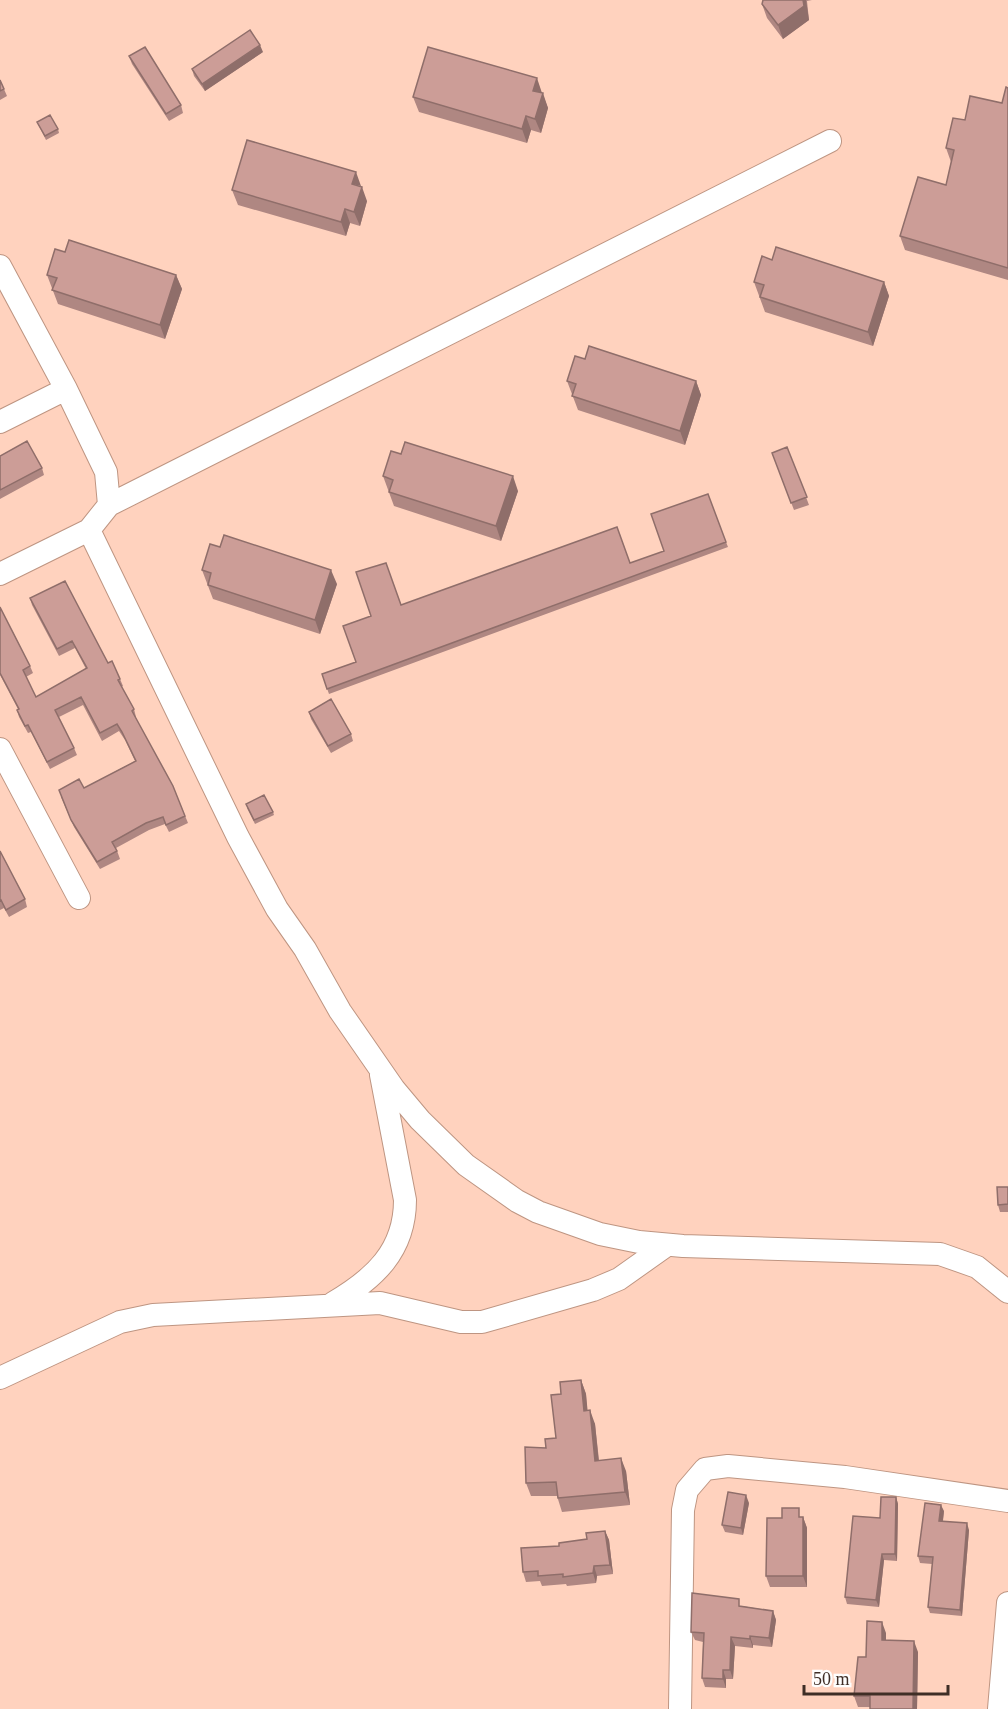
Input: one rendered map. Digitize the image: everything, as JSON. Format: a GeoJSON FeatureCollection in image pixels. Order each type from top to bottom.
{"type":"FeatureCollection","features":[{"type":"Feature","properties":{"kind":"street"},"geometry":{"type":"LineString","coordinates":[[0,574],[89,530],[109,505],[830,141]]}},
{"type":"Feature","properties":{"kind":"street"},"geometry":{"type":"LineString","coordinates":[[0,266],[66,389],[106,472],[109,505]]}},
{"type":"Feature","properties":{"kind":"street"},"geometry":{"type":"LineString","coordinates":[[0,422],[66,389]]}},
{"type":"Feature","properties":{"kind":"street"},"geometry":{"type":"LineString","coordinates":[[89,530],[238,837],[277,909],[380,1070],[420,1120],[466,1165],[517,1201],[538,1212],[600,1234],[667,1245],[940,1254],[977,1267],[1008,1292]]}},
{"type":"Feature","properties":{"kind":"street"},"geometry":{"type":"LineString","coordinates":[[0,749],[79,898]]}},
{"type":"Feature","properties":{"kind":"street"},"geometry":{"type":"LineString","coordinates":[[326,1306],[362,1286],[390,1255],[401,1232],[405,1200],[380,1070]]}},
{"type":"Feature","properties":{"kind":"street"},"geometry":{"type":"LineString","coordinates":[[0,1378],[105,1329],[134,1319],[181,1313],[380,1303],[452,1320],[482,1322],[593,1290],[619,1279],[667,1245]]}},
{"type":"Feature","properties":{"kind":"street"},"geometry":{"type":"LineString","coordinates":[[680,1709],[683,1510],[687,1490],[705,1470],[728,1466],[845,1477],[1008,1501]]}},
{"type":"Feature","properties":{"kind":"street"},"geometry":{"type":"LineString","coordinates":[[999,1709],[1008,1603]]}},
{"type":"Feature","properties":{"kind":"building"},"geometry":{"type":"Polygon","coordinates":[[[763,0],[803,0],[804,6],[778,25],[762,4],[763,0]]]}},
{"type":"Feature","properties":{"kind":"building"},"geometry":{"type":"Polygon","coordinates":[[[250,30],[260,45],[202,84],[192,69],[250,30]]]}},
{"type":"Feature","properties":{"kind":"building"},"geometry":{"type":"Polygon","coordinates":[[[145,47],[181,105],[166,114],[129,56],[145,47]]]}},
{"type":"Feature","properties":{"kind":"building"},"geometry":{"type":"Polygon","coordinates":[[[428,47],[537,78],[533,91],[543,93],[535,119],[526,116],[522,129],[413,97],[428,47]]]}},
{"type":"Feature","properties":{"kind":"building"},"geometry":{"type":"Polygon","coordinates":[[[1006,87],[1008,88],[1008,268],[900,236],[918,177],[946,185],[954,150],[946,148],[953,118],[965,120],[970,96],[1002,103],[1006,87]]]}},
{"type":"Feature","properties":{"kind":"building"},"geometry":{"type":"Polygon","coordinates":[[[50,115],[58,129],[45,136],[37,122],[50,115]]]}},
{"type":"Feature","properties":{"kind":"building"},"geometry":{"type":"Polygon","coordinates":[[[247,140],[356,172],[352,184],[362,187],[354,212],[345,209],[341,222],[232,190],[247,140]]]}},
{"type":"Feature","properties":{"kind":"building"},"geometry":{"type":"Polygon","coordinates":[[[69,240],[176,275],[160,325],[52,290],[57,278],[47,275],[55,249],[65,252],[69,240]]]}},
{"type":"Feature","properties":{"kind":"building"},"geometry":{"type":"Polygon","coordinates":[[[776,247],[884,282],[868,332],[760,297],[764,285],[754,282],[762,256],[772,260],[776,247]]]}},
{"type":"Feature","properties":{"kind":"building"},"geometry":{"type":"Polygon","coordinates":[[[589,346],[696,381],[680,431],[572,396],[576,384],[567,381],[575,356],[585,359],[589,346]]]}},
{"type":"Feature","properties":{"kind":"building"},"geometry":{"type":"Polygon","coordinates":[[[27,441],[42,468],[0,490],[0,456],[27,441]]]}},
{"type":"Feature","properties":{"kind":"building"},"geometry":{"type":"Polygon","coordinates":[[[405,442],[513,476],[496,526],[389,492],[393,480],[383,476],[391,451],[401,454],[405,442]]]}},
{"type":"Feature","properties":{"kind":"building"},"geometry":{"type":"Polygon","coordinates":[[[787,447],[807,497],[791,503],[772,453],[787,447]]]}},
{"type":"Feature","properties":{"kind":"building"},"geometry":{"type":"Polygon","coordinates":[[[708,494],[726,542],[327,689],[322,674],[356,662],[343,626],[371,616],[356,572],[386,563],[401,605],[617,527],[630,563],[664,551],[651,514],[708,494]]]}},
{"type":"Feature","properties":{"kind":"building"},"geometry":{"type":"Polygon","coordinates":[[[224,535],[331,570],[315,620],[208,585],[211,573],[202,570],[210,544],[220,547],[224,535]]]}},
{"type":"Feature","properties":{"kind":"building"},"geometry":{"type":"Polygon","coordinates":[[[65,581],[108,663],[112,661],[120,679],[118,680],[134,709],[132,711],[173,786],[185,816],[166,825],[163,817],[146,823],[112,842],[117,851],[97,862],[71,820],[59,790],[79,779],[84,788],[136,761],[122,732],[117,724],[100,733],[81,697],[55,710],[74,748],[47,762],[28,725],[25,726],[17,710],[19,709],[0,673],[0,607],[30,666],[23,670],[36,697],[87,668],[72,641],[57,649],[30,598],[65,581]]]}},
{"type":"Feature","properties":{"kind":"building"},"geometry":{"type":"Polygon","coordinates":[[[331,699],[351,734],[328,746],[309,712],[331,699]]]}},
{"type":"Feature","properties":{"kind":"building"},"geometry":{"type":"Polygon","coordinates":[[[264,795],[273,812],[254,820],[246,804],[264,795]]]}},
{"type":"Feature","properties":{"kind":"building"},"geometry":{"type":"Polygon","coordinates":[[[0,851],[25,899],[6,910],[0,901],[0,851]]]}},
{"type":"Feature","properties":{"kind":"building"},"geometry":{"type":"Polygon","coordinates":[[[997,1187],[1008,1187],[1008,1204],[998,1205],[997,1187]]]}},
{"type":"Feature","properties":{"kind":"building"},"geometry":{"type":"Polygon","coordinates":[[[581,1380],[584,1411],[590,1410],[595,1461],[621,1458],[625,1492],[558,1498],[556,1482],[526,1483],[525,1447],[546,1448],[545,1439],[556,1438],[551,1395],[561,1394],[560,1382],[581,1380]]]}},
{"type":"Feature","properties":{"kind":"building"},"geometry":{"type":"Polygon","coordinates":[[[728,1492],[746,1495],[741,1528],[722,1525],[728,1492]]]}},
{"type":"Feature","properties":{"kind":"building"},"geometry":{"type":"Polygon","coordinates":[[[881,1497],[896,1497],[895,1554],[882,1554],[876,1600],[845,1597],[853,1516],[880,1518],[881,1497]]]}},
{"type":"Feature","properties":{"kind":"building"},"geometry":{"type":"Polygon","coordinates":[[[925,1503],[941,1505],[939,1521],[967,1523],[960,1610],[928,1607],[933,1557],[918,1556],[925,1503]]]}},
{"type":"Feature","properties":{"kind":"building"},"geometry":{"type":"Polygon","coordinates":[[[782,1508],[799,1508],[799,1517],[803,1517],[803,1576],[766,1576],[767,1518],[782,1518],[782,1508]]]}},
{"type":"Feature","properties":{"kind":"building"},"geometry":{"type":"Polygon","coordinates":[[[605,1531],[610,1565],[594,1566],[593,1573],[563,1577],[563,1574],[538,1576],[538,1571],[523,1572],[521,1548],[559,1546],[559,1543],[587,1539],[586,1533],[605,1531]]]}},
{"type":"Feature","properties":{"kind":"building"},"geometry":{"type":"Polygon","coordinates":[[[692,1593],[739,1599],[739,1606],[773,1611],[769,1638],[731,1637],[730,1670],[723,1670],[723,1679],[702,1678],[704,1633],[691,1632],[692,1593]]]}},
{"type":"Feature","properties":{"kind":"building"},"geometry":{"type":"Polygon","coordinates":[[[867,1621],[882,1622],[882,1640],[914,1641],[913,1709],[870,1709],[870,1696],[854,1696],[858,1657],[866,1657],[867,1621]]]}}]}
